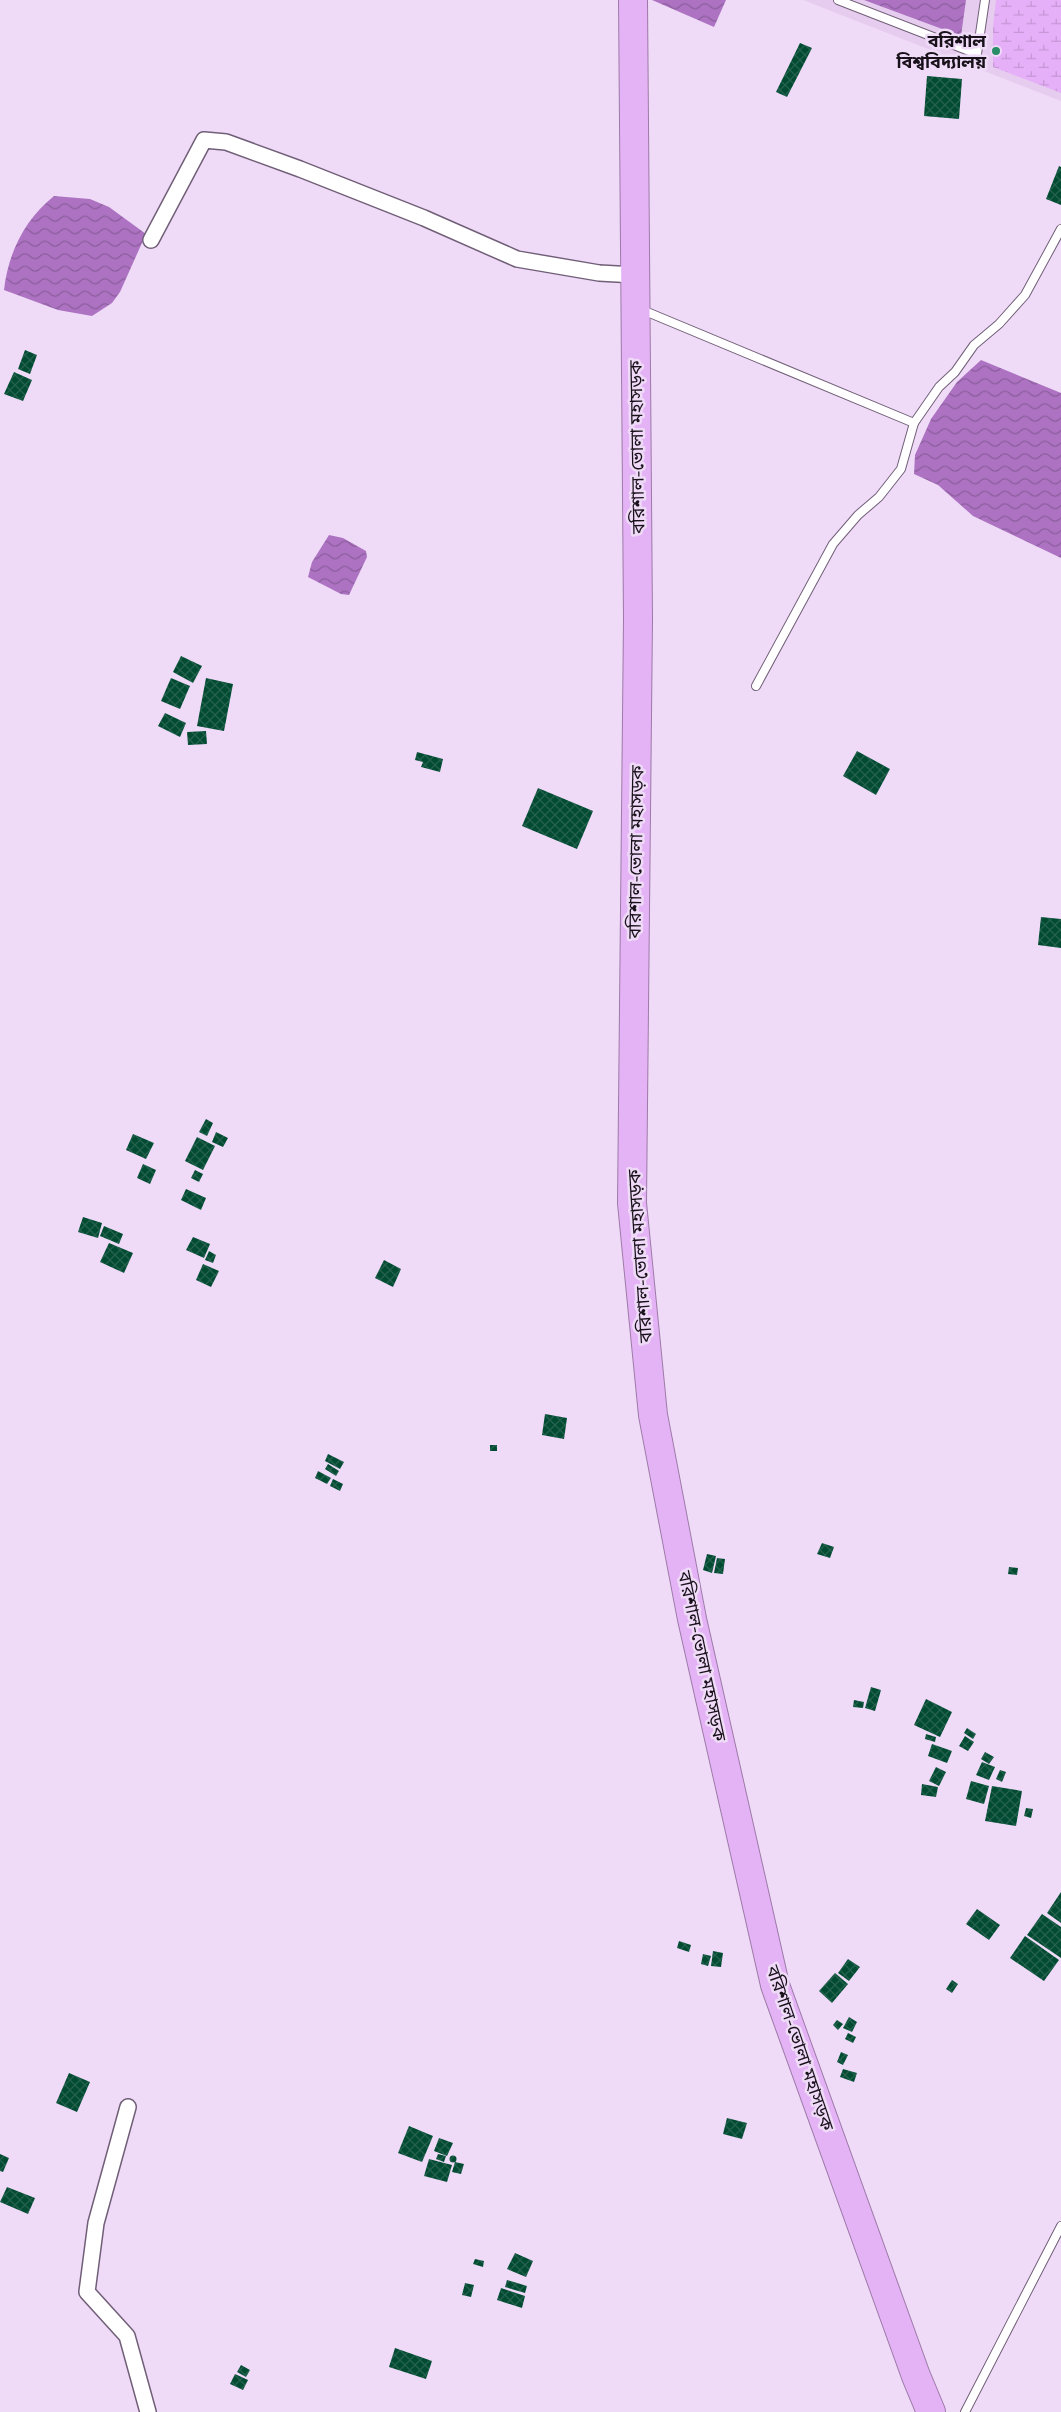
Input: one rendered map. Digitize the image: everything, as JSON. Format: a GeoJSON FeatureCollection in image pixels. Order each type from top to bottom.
{"type":"FeatureCollection","features":[{"type":"Feature","properties":{"kind":"highway","name":"বরিশাল-ভোলা মহাসড়ক"},"geometry":{"type":"LineString","coordinates":[[633,0],[638,619],[632,1203],[653,1415],[692,1619],[775,1985],[916,2376],[931,2412]]}},
{"type":"Feature","properties":{"kind":"street"},"geometry":{"type":"LineString","coordinates":[[151,240],[204,140],[226,142],[300,169],[424,218],[517,259],[599,273],[635,274]]}},
{"type":"Feature","properties":{"kind":"street"},"geometry":{"type":"LineString","coordinates":[[128,2107],[96,2223],[87,2292],[127,2336],[148,2412]]}},
{"type":"Feature","properties":{"kind":"lane"},"geometry":{"type":"LineString","coordinates":[[838,0],[977,54],[985,0]]}},
{"type":"Feature","properties":{"kind":"lane"},"geometry":{"type":"LineString","coordinates":[[756,686],[833,544],[858,515],[879,498],[901,469],[914,423],[939,387],[955,372],[974,346],[999,324],[1025,295],[1061,229]]}},
{"type":"Feature","properties":{"kind":"lane"},"geometry":{"type":"LineString","coordinates":[[636,307],[914,423]]}},
{"type":"Feature","properties":{"kind":"lane"},"geometry":{"type":"LineString","coordinates":[[965,2412],[1061,2226]]}},
{"type":"Feature","properties":{"kind":"shaded area","name":"বরিশাল বিশ্ববিদ্যালয়"},"geometry":{"type":"Polygon","coordinates":[[[803,0],[1061,0],[1061,101],[803,0]]]}},
{"type":"Feature","properties":{"kind":"green space"},"geometry":{"type":"Polygon","coordinates":[[[996,0],[1061,0],[1061,93],[993,67],[993,27],[996,0]]]}},
{"type":"Feature","properties":{"kind":"water"},"geometry":{"type":"Polygon","coordinates":[[[652,0],[726,0],[714,27],[652,0]]]}},
{"type":"Feature","properties":{"kind":"water"},"geometry":{"type":"Polygon","coordinates":[[[864,0],[966,0],[961,36],[864,0]]]}},
{"type":"Feature","properties":{"kind":"water"},"geometry":{"type":"Polygon","coordinates":[[[54,196],[90,199],[109,207],[146,234],[120,292],[112,303],[92,316],[58,310],[4,290],[9,263],[26,226],[54,196]]]}},
{"type":"Feature","properties":{"kind":"water"},"geometry":{"type":"Polygon","coordinates":[[[981,360],[1061,393],[1061,558],[973,516],[938,485],[914,474],[915,455],[931,419],[957,382],[981,360]]]}},
{"type":"Feature","properties":{"kind":"water"},"geometry":{"type":"Polygon","coordinates":[[[329,535],[343,538],[366,551],[367,557],[349,595],[341,594],[308,577],[312,562],[329,535]]]}},
{"type":"Feature","properties":{"kind":"building"},"geometry":{"type":"Polygon","coordinates":[[[800,43],[812,48],[787,97],[776,92],[800,43]]]}},
{"type":"Feature","properties":{"kind":"building"},"geometry":{"type":"Polygon","coordinates":[[[927,76],[962,79],[959,119],[924,116],[927,76]]]}},
{"type":"Feature","properties":{"kind":"building"},"geometry":{"type":"Polygon","coordinates":[[[1059,166],[1061,167],[1061,205],[1046,199],[1059,166]]]}},
{"type":"Feature","properties":{"kind":"building"},"geometry":{"type":"Polygon","coordinates":[[[25,350],[37,355],[30,374],[18,369],[25,350]]]}},
{"type":"Feature","properties":{"kind":"building"},"geometry":{"type":"Polygon","coordinates":[[[14,372],[32,380],[23,401],[4,394],[14,372]]]}},
{"type":"Feature","properties":{"kind":"building"},"geometry":{"type":"Polygon","coordinates":[[[181,656],[202,666],[193,683],[173,672],[181,656]]]}},
{"type":"Feature","properties":{"kind":"building"},"geometry":{"type":"Polygon","coordinates":[[[171,678],[190,686],[180,709],[161,701],[171,678]]]}},
{"type":"Feature","properties":{"kind":"building"},"geometry":{"type":"Polygon","coordinates":[[[206,678],[233,684],[224,731],[197,726],[206,678]]]}},
{"type":"Feature","properties":{"kind":"building"},"geometry":{"type":"Polygon","coordinates":[[[165,713],[186,723],[180,737],[158,726],[165,713]]]}},
{"type":"Feature","properties":{"kind":"building"},"geometry":{"type":"Polygon","coordinates":[[[206,731],[207,744],[188,745],[187,732],[206,731]]]}},
{"type":"Feature","properties":{"kind":"building"},"geometry":{"type":"Polygon","coordinates":[[[857,751],[890,769],[876,795],[843,776],[857,751]]]}},
{"type":"Feature","properties":{"kind":"building"},"geometry":{"type":"Polygon","coordinates":[[[417,752],[443,759],[440,772],[421,767],[423,762],[415,760],[417,752]]]}},
{"type":"Feature","properties":{"kind":"building"},"geometry":{"type":"Polygon","coordinates":[[[538,788],[593,811],[577,849],[522,826],[538,788]]]}},
{"type":"Feature","properties":{"kind":"building"},"geometry":{"type":"Polygon","coordinates":[[[1041,917],[1061,919],[1061,948],[1038,945],[1041,917]]]}},
{"type":"Feature","properties":{"kind":"building"},"geometry":{"type":"Polygon","coordinates":[[[206,1119],[213,1123],[207,1136],[199,1132],[206,1119]]]}},
{"type":"Feature","properties":{"kind":"building"},"geometry":{"type":"Polygon","coordinates":[[[216,1132],[228,1138],[223,1147],[212,1142],[216,1132]]]}},
{"type":"Feature","properties":{"kind":"building"},"geometry":{"type":"Polygon","coordinates":[[[133,1134],[154,1143],[146,1159],[126,1150],[133,1134]]]}},
{"type":"Feature","properties":{"kind":"building"},"geometry":{"type":"Polygon","coordinates":[[[197,1137],[215,1146],[203,1170],[185,1161],[197,1137]]]}},
{"type":"Feature","properties":{"kind":"building"},"geometry":{"type":"Polygon","coordinates":[[[143,1164],[156,1170],[150,1184],[137,1178],[143,1164]]]}},
{"type":"Feature","properties":{"kind":"building"},"geometry":{"type":"Polygon","coordinates":[[[195,1170],[203,1174],[199,1182],[191,1178],[195,1170]]]}},
{"type":"Feature","properties":{"kind":"building"},"geometry":{"type":"Polygon","coordinates":[[[186,1189],[206,1198],[201,1210],[181,1200],[186,1189]]]}},
{"type":"Feature","properties":{"kind":"building"},"geometry":{"type":"Polygon","coordinates":[[[83,1217],[102,1223],[98,1238],[78,1232],[83,1217]]]}},
{"type":"Feature","properties":{"kind":"building"},"geometry":{"type":"Polygon","coordinates":[[[104,1226],[123,1234],[119,1244],[100,1236],[104,1226]]]}},
{"type":"Feature","properties":{"kind":"building"},"geometry":{"type":"Polygon","coordinates":[[[193,1237],[210,1244],[204,1258],[186,1250],[193,1237]]]}},
{"type":"Feature","properties":{"kind":"building"},"geometry":{"type":"Polygon","coordinates":[[[109,1243],[133,1253],[124,1273],[100,1262],[109,1243]]]}},
{"type":"Feature","properties":{"kind":"building"},"geometry":{"type":"Polygon","coordinates":[[[209,1251],[216,1255],[213,1263],[205,1260],[209,1251]]]}},
{"type":"Feature","properties":{"kind":"building"},"geometry":{"type":"Polygon","coordinates":[[[384,1260],[401,1269],[393,1287],[375,1278],[384,1260]]]}},
{"type":"Feature","properties":{"kind":"building"},"geometry":{"type":"Polygon","coordinates":[[[203,1264],[219,1271],[211,1287],[196,1280],[203,1264]]]}},
{"type":"Feature","properties":{"kind":"building"},"geometry":{"type":"Polygon","coordinates":[[[545,1414],[567,1418],[564,1439],[542,1435],[545,1414]]]}},
{"type":"Feature","properties":{"kind":"building"},"geometry":{"type":"Polygon","coordinates":[[[490,1445],[497,1445],[497,1451],[490,1451],[490,1445]]]}},
{"type":"Feature","properties":{"kind":"building"},"geometry":{"type":"Polygon","coordinates":[[[328,1454],[344,1462],[340,1469],[325,1461],[328,1454]]]}},
{"type":"Feature","properties":{"kind":"building"},"geometry":{"type":"Polygon","coordinates":[[[328,1464],[339,1471],[336,1476],[325,1469],[328,1464]]]}},
{"type":"Feature","properties":{"kind":"building"},"geometry":{"type":"Polygon","coordinates":[[[318,1471],[331,1478],[327,1484],[315,1478],[318,1471]]]}},
{"type":"Feature","properties":{"kind":"building"},"geometry":{"type":"Polygon","coordinates":[[[333,1479],[343,1484],[340,1491],[330,1486],[333,1479]]]}},
{"type":"Feature","properties":{"kind":"building"},"geometry":{"type":"Polygon","coordinates":[[[822,1543],[834,1547],[830,1558],[817,1554],[822,1543]]]}},
{"type":"Feature","properties":{"kind":"building"},"geometry":{"type":"Polygon","coordinates":[[[707,1554],[716,1556],[712,1573],[703,1570],[707,1554]]]}},
{"type":"Feature","properties":{"kind":"building"},"geometry":{"type":"Polygon","coordinates":[[[717,1558],[725,1559],[723,1574],[714,1573],[717,1558]]]}},
{"type":"Feature","properties":{"kind":"building"},"geometry":{"type":"Polygon","coordinates":[[[1009,1567],[1018,1568],[1017,1575],[1008,1574],[1009,1567]]]}},
{"type":"Feature","properties":{"kind":"building"},"geometry":{"type":"Polygon","coordinates":[[[871,1687],[881,1690],[875,1711],[865,1708],[871,1687]]]}},
{"type":"Feature","properties":{"kind":"building"},"geometry":{"type":"Polygon","coordinates":[[[926,1699],[952,1712],[940,1737],[914,1725],[926,1699]]]}},
{"type":"Feature","properties":{"kind":"building"},"geometry":{"type":"Polygon","coordinates":[[[854,1700],[864,1702],[863,1708],[853,1707],[854,1700]]]}},
{"type":"Feature","properties":{"kind":"building"},"geometry":{"type":"Polygon","coordinates":[[[967,1728],[976,1734],[973,1739],[964,1733],[967,1728]]]}},
{"type":"Feature","properties":{"kind":"building"},"geometry":{"type":"Polygon","coordinates":[[[926,1734],[936,1737],[935,1742],[925,1739],[926,1734]]]}},
{"type":"Feature","properties":{"kind":"building"},"geometry":{"type":"Polygon","coordinates":[[[965,1736],[974,1742],[968,1751],[959,1746],[965,1736]]]}},
{"type":"Feature","properties":{"kind":"building"},"geometry":{"type":"Polygon","coordinates":[[[932,1744],[952,1751],[947,1763],[928,1756],[932,1744]]]}},
{"type":"Feature","properties":{"kind":"building"},"geometry":{"type":"Polygon","coordinates":[[[985,1752],[994,1757],[989,1764],[981,1759],[985,1752]]]}},
{"type":"Feature","properties":{"kind":"building"},"geometry":{"type":"Polygon","coordinates":[[[982,1762],[995,1767],[989,1780],[976,1775],[982,1762]]]}},
{"type":"Feature","properties":{"kind":"building"},"geometry":{"type":"Polygon","coordinates":[[[936,1767],[946,1772],[939,1786],[929,1781],[936,1767]]]}},
{"type":"Feature","properties":{"kind":"building"},"geometry":{"type":"Polygon","coordinates":[[[1000,1770],[1006,1772],[1002,1782],[996,1779],[1000,1770]]]}},
{"type":"Feature","properties":{"kind":"building"},"geometry":{"type":"Polygon","coordinates":[[[971,1781],[989,1786],[984,1804],[966,1799],[971,1781]]]}},
{"type":"Feature","properties":{"kind":"building"},"geometry":{"type":"Polygon","coordinates":[[[922,1784],[938,1787],[936,1797],[921,1795],[922,1784]]]}},
{"type":"Feature","properties":{"kind":"building"},"geometry":{"type":"Polygon","coordinates":[[[992,1786],[1022,1791],[1016,1826],[985,1821],[992,1786]]]}},
{"type":"Feature","properties":{"kind":"building"},"geometry":{"type":"Polygon","coordinates":[[[1026,1808],[1033,1809],[1031,1818],[1024,1816],[1026,1808]]]}},
{"type":"Feature","properties":{"kind":"building"},"geometry":{"type":"Polygon","coordinates":[[[1061,1892],[1061,1923],[1047,1913],[1061,1892]]]}},
{"type":"Feature","properties":{"kind":"building"},"geometry":{"type":"Polygon","coordinates":[[[977,1909],[1000,1925],[989,1940],[966,1924],[977,1909]]]}},
{"type":"Feature","properties":{"kind":"building"},"geometry":{"type":"Polygon","coordinates":[[[1042,1914],[1061,1927],[1061,1958],[1027,1935],[1042,1914]]]}},
{"type":"Feature","properties":{"kind":"building"},"geometry":{"type":"Polygon","coordinates":[[[1025,1936],[1059,1960],[1044,1981],[1010,1958],[1025,1936]]]}},
{"type":"Feature","properties":{"kind":"building"},"geometry":{"type":"Polygon","coordinates":[[[679,1941],[691,1945],[689,1952],[677,1948],[679,1941]]]}},
{"type":"Feature","properties":{"kind":"building"},"geometry":{"type":"Polygon","coordinates":[[[713,1951],[723,1953],[721,1967],[711,1966],[713,1951]]]}},
{"type":"Feature","properties":{"kind":"building"},"geometry":{"type":"Polygon","coordinates":[[[703,1954],[711,1956],[708,1966],[701,1964],[703,1954]]]}},
{"type":"Feature","properties":{"kind":"building"},"geometry":{"type":"Polygon","coordinates":[[[848,1959],[860,1967],[849,1981],[838,1973],[848,1959]]]}},
{"type":"Feature","properties":{"kind":"building"},"geometry":{"type":"Polygon","coordinates":[[[835,1973],[848,1984],[832,2003],[819,1991],[835,1973]]]}},
{"type":"Feature","properties":{"kind":"building"},"geometry":{"type":"Polygon","coordinates":[[[952,1980],[958,1984],[952,1993],[946,1989],[952,1980]]]}},
{"type":"Feature","properties":{"kind":"building"},"geometry":{"type":"Polygon","coordinates":[[[849,2017],[857,2022],[852,2032],[843,2028],[849,2017]]]}},
{"type":"Feature","properties":{"kind":"building"},"geometry":{"type":"Polygon","coordinates":[[[837,2020],[843,2024],[838,2030],[833,2025],[837,2020]]]}},
{"type":"Feature","properties":{"kind":"building"},"geometry":{"type":"Polygon","coordinates":[[[848,2033],[856,2037],[853,2043],[845,2039],[848,2033]]]}},
{"type":"Feature","properties":{"kind":"building"},"geometry":{"type":"Polygon","coordinates":[[[841,2052],[848,2055],[843,2065],[837,2062],[841,2052]]]}},
{"type":"Feature","properties":{"kind":"building"},"geometry":{"type":"Polygon","coordinates":[[[843,2069],[857,2073],[854,2082],[840,2077],[843,2069]]]}},
{"type":"Feature","properties":{"kind":"building"},"geometry":{"type":"Polygon","coordinates":[[[69,2073],[90,2082],[77,2112],[56,2103],[69,2073]]]}},
{"type":"Feature","properties":{"kind":"building"},"geometry":{"type":"Polygon","coordinates":[[[727,2118],[747,2123],[742,2139],[723,2134],[727,2118]]]}},
{"type":"Feature","properties":{"kind":"building"},"geometry":{"type":"Polygon","coordinates":[[[409,2126],[433,2136],[422,2162],[398,2153],[409,2126]]]}},
{"type":"Feature","properties":{"kind":"building"},"geometry":{"type":"Polygon","coordinates":[[[439,2138],[453,2143],[447,2156],[434,2151],[439,2138]]]}},
{"type":"Feature","properties":{"kind":"building"},"geometry":{"type":"Polygon","coordinates":[[[0,2154],[9,2158],[3,2172],[0,2171],[0,2154]]]}},
{"type":"Feature","properties":{"kind":"building"},"geometry":{"type":"Polygon","coordinates":[[[438,2154],[446,2156],[444,2162],[436,2159],[438,2154]]]}},
{"type":"Feature","properties":{"kind":"building"},"geometry":{"type":"Polygon","coordinates":[[[453,2155],[457,2159],[453,2163],[449,2159],[453,2155]]]}},
{"type":"Feature","properties":{"kind":"building"},"geometry":{"type":"Polygon","coordinates":[[[429,2159],[452,2165],[447,2182],[424,2176],[429,2159]]]}},
{"type":"Feature","properties":{"kind":"building"},"geometry":{"type":"Polygon","coordinates":[[[455,2162],[464,2164],[461,2174],[452,2172],[455,2162]]]}},
{"type":"Feature","properties":{"kind":"building"},"geometry":{"type":"Polygon","coordinates":[[[7,2187],[35,2198],[28,2214],[0,2202],[7,2187]]]}},
{"type":"Feature","properties":{"kind":"building"},"geometry":{"type":"Polygon","coordinates":[[[515,2253],[533,2261],[526,2277],[507,2269],[515,2253]]]}},
{"type":"Feature","properties":{"kind":"building"},"geometry":{"type":"Polygon","coordinates":[[[475,2259],[484,2261],[483,2267],[473,2264],[475,2259]]]}},
{"type":"Feature","properties":{"kind":"building"},"geometry":{"type":"Polygon","coordinates":[[[507,2280],[527,2286],[525,2293],[505,2287],[507,2280]]]}},
{"type":"Feature","properties":{"kind":"building"},"geometry":{"type":"Polygon","coordinates":[[[465,2283],[474,2285],[471,2297],[462,2295],[465,2283]]]}},
{"type":"Feature","properties":{"kind":"building"},"geometry":{"type":"Polygon","coordinates":[[[501,2288],[525,2296],[522,2308],[497,2300],[501,2288]]]}},
{"type":"Feature","properties":{"kind":"building"},"geometry":{"type":"Polygon","coordinates":[[[395,2348],[432,2361],[426,2379],[389,2367],[395,2348]]]}},
{"type":"Feature","properties":{"kind":"building"},"geometry":{"type":"Polygon","coordinates":[[[241,2365],[250,2370],[246,2377],[237,2372],[241,2365]]]}},
{"type":"Feature","properties":{"kind":"building"},"geometry":{"type":"Polygon","coordinates":[[[235,2374],[248,2380],[243,2390],[230,2384],[235,2374]]]}},
{"type":"Feature","properties":{"kind":"place","name":"বরিশাল বিশ্ববিদ্যালয়"},"geometry":{"type":"Point","coordinates":[996,51]}}]}
